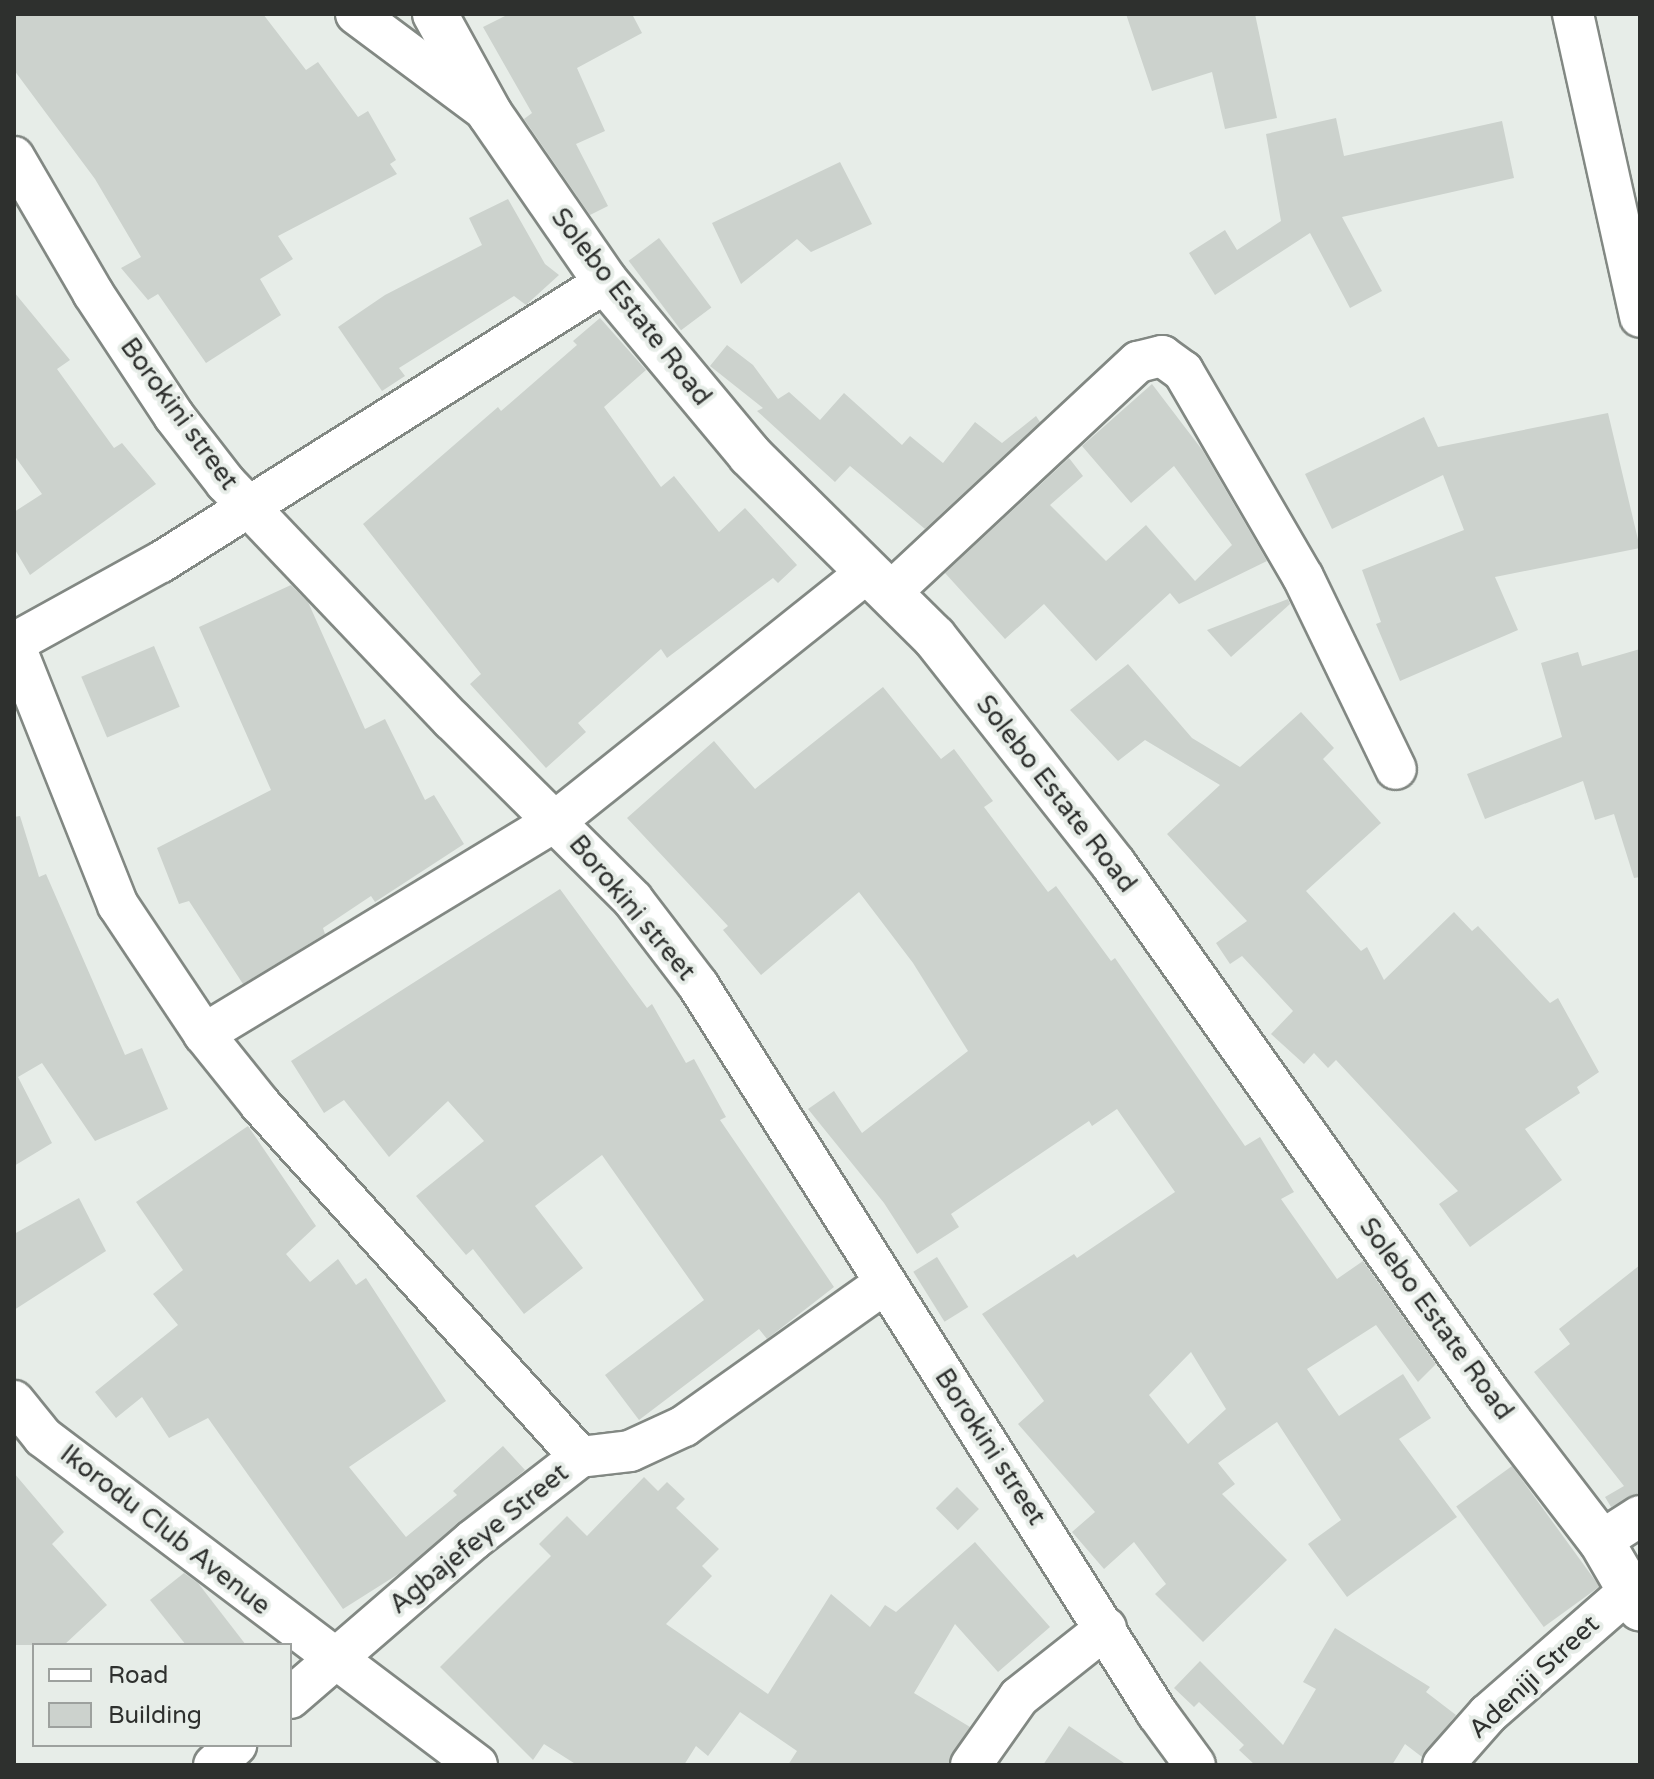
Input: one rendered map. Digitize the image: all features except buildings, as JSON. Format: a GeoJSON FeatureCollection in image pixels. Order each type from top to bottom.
{"type":"FeatureCollection","features":[{"type":"Feature","properties":{"kind":"street"},"geometry":{"type":"LineString","coordinates":[[356,14],[490,114]]}},
{"type":"Feature","properties":{"kind":"street"},"geometry":{"type":"LineString","coordinates":[[1573,14],[1640,317]]}},
{"type":"Feature","properties":{"kind":"street","name":"Solebo Estate Road"},"geometry":{"type":"LineString","coordinates":[[439,16],[490,114],[606,282],[750,455],[934,637],[1114,865],[1488,1394],[1601,1541],[1634,1600]]}},
{"type":"Feature","properties":{"kind":"street","name":"Borokini street"},"geometry":{"type":"LineString","coordinates":[[14,157],[174,416],[250,507],[503,773],[557,820],[633,900],[698,985],[885,1283],[1195,1765]]}},
{"type":"Feature","properties":{"kind":"street"},"geometry":{"type":"LineString","coordinates":[[580,1457],[260,1104],[204,1034],[118,905],[14,644],[250,507],[606,282]]}},
{"type":"Feature","properties":{"kind":"street"},"geometry":{"type":"LineString","coordinates":[[204,1034],[557,820],[879,583],[1138,362],[1162,356],[1183,371],[1303,577],[1396,769]]}},
{"type":"Feature","properties":{"kind":"street","name":"Agbajefeye Street"},"geometry":{"type":"LineString","coordinates":[[292,1696],[473,1540],[580,1457],[630,1451],[684,1426],[885,1283]]}},
{"type":"Feature","properties":{"kind":"street","name":"Ikorodu Club Avenue"},"geometry":{"type":"LineString","coordinates":[[14,1401],[43,1437],[333,1660],[477,1765]]}},
{"type":"Feature","properties":{"kind":"street"},"geometry":{"type":"LineString","coordinates":[[1601,1541],[1640,1516]]}},
{"type":"Feature","properties":{"kind":"street","name":"Adeniji Street"},"geometry":{"type":"LineString","coordinates":[[1443,1765],[1488,1714],[1634,1600]]}},
{"type":"Feature","properties":{"kind":"street"},"geometry":{"type":"LineString","coordinates":[[971,1765],[1019,1697],[1106,1628]]}},
{"type":"Feature","properties":{"kind":"street"},"geometry":{"type":"LineString","coordinates":[[214,1765],[234,1747]]}}]}
